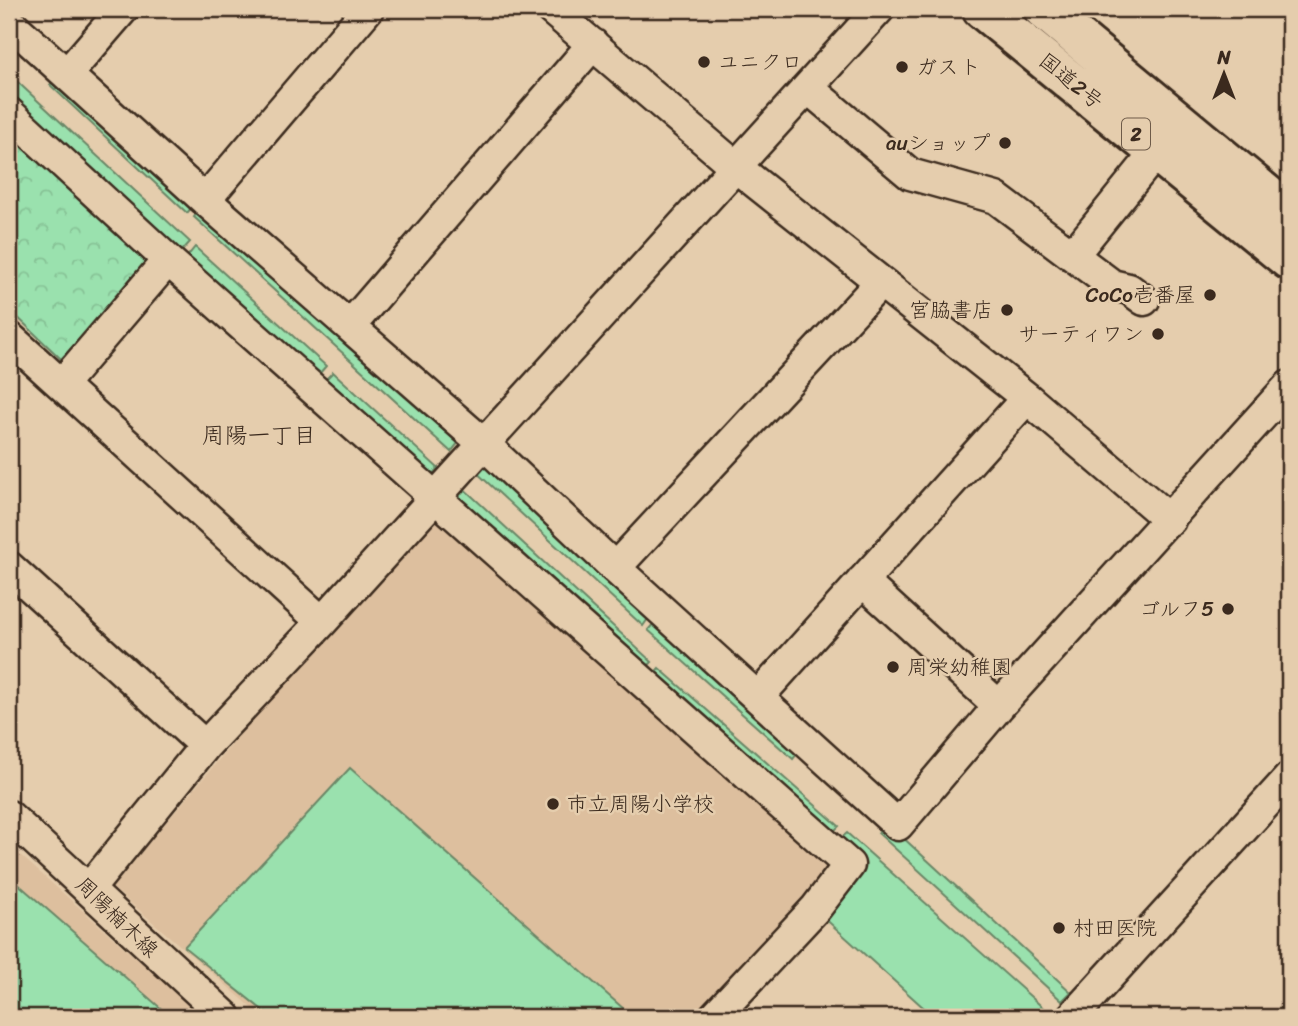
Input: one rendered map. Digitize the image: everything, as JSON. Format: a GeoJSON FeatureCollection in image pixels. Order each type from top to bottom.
{"type":"FeatureCollection","features":[{"type":"Feature","properties":{"kind":"highway","name":"国道2号"},"geometry":{"type":"LineString","coordinates":[[982,9],[1289,260]]}},
{"type":"Feature","properties":{"kind":"highway","name":"国道2号"},"geometry":{"type":"LineString","coordinates":[[1042,9],[1289,213]]}},
{"type":"Feature","properties":{"kind":"street"},"geometry":{"type":"LineString","coordinates":[[67,74],[123,9]]}},
{"type":"Feature","properties":{"kind":"street"},"geometry":{"type":"LineString","coordinates":[[205,200],[368,9]]}},
{"type":"Feature","properties":{"kind":"street"},"geometry":{"type":"LineString","coordinates":[[551,9],[736,167],[1027,398],[1170,520]]}},
{"type":"Feature","properties":{"kind":"street"},"geometry":{"type":"LineString","coordinates":[[89,889],[205,746],[437,497],[879,9]]}},
{"type":"Feature","properties":{"kind":"street"},"geometry":{"type":"LineString","coordinates":[[9,22],[205,200],[484,443],[615,568],[898,825],[999,706],[1289,386]]}},
{"type":"Feature","properties":{"kind":"street"},"geometry":{"type":"LineString","coordinates":[[350,326],[593,44]]}},
{"type":"Feature","properties":{"kind":"street"},"geometry":{"type":"LineString","coordinates":[[808,88],[910,174],[996,198],[1112,285],[1129,289],[1144,300]]}},
{"type":"Feature","properties":{"kind":"street"},"geometry":{"type":"LineString","coordinates":[[9,113],[168,260],[849,866],[816,908],[714,1017]]}},
{"type":"Feature","properties":{"kind":"street"},"geometry":{"type":"LineString","coordinates":[[1073,255],[1157,151]]}},
{"type":"Feature","properties":{"kind":"street"},"geometry":{"type":"LineString","coordinates":[[62,384],[168,260]]}},
{"type":"Feature","properties":{"kind":"street"},"geometry":{"type":"LineString","coordinates":[[615,568],[881,282]]}},
{"type":"Feature","properties":{"kind":"street"},"geometry":{"type":"LineString","coordinates":[[9,337],[322,622]]}},
{"type":"Feature","properties":{"kind":"street"},"geometry":{"type":"LineString","coordinates":[[759,696],[1027,398]]}},
{"type":"Feature","properties":{"kind":"street"},"geometry":{"type":"LineString","coordinates":[[9,567],[205,746]]}},
{"type":"Feature","properties":{"kind":"street"},"geometry":{"type":"LineString","coordinates":[[862,581],[999,706]]}},
{"type":"Feature","properties":{"kind":"street"},"geometry":{"type":"LineString","coordinates":[[1072,1017],[1289,778]]}},
{"type":"Feature","properties":{"kind":"street","name":"周陽楠木線"},"geometry":{"type":"LineString","coordinates":[[9,816],[226,1017]]}},
{"type":"Feature","properties":{"kind":"shaded area"},"geometry":{"type":"Polygon","coordinates":[[[439,514],[843,869],[708,1017],[263,1017],[112,887],[327,631],[439,514]]]}},
{"type":"Feature","properties":{"kind":"shaded area"},"geometry":{"type":"Polygon","coordinates":[[[9,845],[202,1017],[9,1017],[9,845]]]}},
{"type":"Feature","properties":{"kind":"green space"},"geometry":{"type":"Polygon","coordinates":[[[9,74],[190,242],[181,252],[9,93],[9,74]]]}},
{"type":"Feature","properties":{"kind":"green space"},"geometry":{"type":"Polygon","coordinates":[[[56,77],[194,205],[187,213],[50,85],[56,77]]]}},
{"type":"Feature","properties":{"kind":"green space"},"geometry":{"type":"Polygon","coordinates":[[[9,133],[151,264],[61,359],[9,309],[9,133]]]}},
{"type":"Feature","properties":{"kind":"green space"},"geometry":{"type":"Polygon","coordinates":[[[200,209],[458,443],[451,452],[194,217],[200,209]]]}},
{"type":"Feature","properties":{"kind":"green space"},"geometry":{"type":"Polygon","coordinates":[[[195,247],[326,366],[319,374],[187,257],[195,247]]]}},
{"type":"Feature","properties":{"kind":"green space"},"geometry":{"type":"Polygon","coordinates":[[[333,372],[438,468],[431,476],[326,379],[333,372]]]}},
{"type":"Feature","properties":{"kind":"green space"},"geometry":{"type":"Polygon","coordinates":[[[481,463],[650,616],[643,626],[474,470],[481,463]]]}},
{"type":"Feature","properties":{"kind":"green space"},"geometry":{"type":"Polygon","coordinates":[[[461,486],[652,662],[644,670],[453,495],[461,486]]]}},
{"type":"Feature","properties":{"kind":"green space"},"geometry":{"type":"Polygon","coordinates":[[[656,621],[800,750],[793,759],[648,630],[656,621]]]}},
{"type":"Feature","properties":{"kind":"green space"},"geometry":{"type":"Polygon","coordinates":[[[659,668],[839,826],[831,834],[652,676],[659,668]]]}},
{"type":"Feature","properties":{"kind":"green space"},"geometry":{"type":"Polygon","coordinates":[[[350,768],[633,1017],[271,1017],[184,947],[350,768]]]}},
{"type":"Feature","properties":{"kind":"green space"},"geometry":{"type":"Polygon","coordinates":[[[887,823],[1071,992],[1062,1001],[878,833],[887,823]]]}},
{"type":"Feature","properties":{"kind":"green space"},"geometry":{"type":"Polygon","coordinates":[[[847,833],[1049,1013],[1046,1017],[934,1017],[822,916],[865,864],[839,840],[847,833]]]}},
{"type":"Feature","properties":{"kind":"green space"},"geometry":{"type":"Polygon","coordinates":[[[9,876],[164,1011],[159,1017],[9,1017],[9,876]]]}},
{"type":"Feature","properties":{"kind":"place","name":"ユニクロ"},"geometry":{"type":"Point","coordinates":[704,62]}},
{"type":"Feature","properties":{"kind":"place","name":"ガスト"},"geometry":{"type":"Point","coordinates":[902,67]}},
{"type":"Feature","properties":{"kind":"place","name":"auショップ"},"geometry":{"type":"Point","coordinates":[1005,143]}},
{"type":"Feature","properties":{"kind":"place","name":"CoCo壱番屋"},"geometry":{"type":"Point","coordinates":[1210,295]}},
{"type":"Feature","properties":{"kind":"place","name":"宮脇書店"},"geometry":{"type":"Point","coordinates":[1007,310]}},
{"type":"Feature","properties":{"kind":"place","name":"サーティワン"},"geometry":{"type":"Point","coordinates":[1158,334]}},
{"type":"Feature","properties":{"kind":"place","name":"ゴルフ5"},"geometry":{"type":"Point","coordinates":[1228,609]}},
{"type":"Feature","properties":{"kind":"place","name":"周栄幼稚園"},"geometry":{"type":"Point","coordinates":[893,667]}},
{"type":"Feature","properties":{"kind":"place","name":"市立周陽小学校"},"geometry":{"type":"Point","coordinates":[553,804]}},
{"type":"Feature","properties":{"kind":"place","name":"村田医院"},"geometry":{"type":"Point","coordinates":[1059,928]}},
{"type":"Feature","properties":{"kind":"district","name":"周陽一丁目"},"geometry":{"type":"Point","coordinates":[259,435]}}]}
